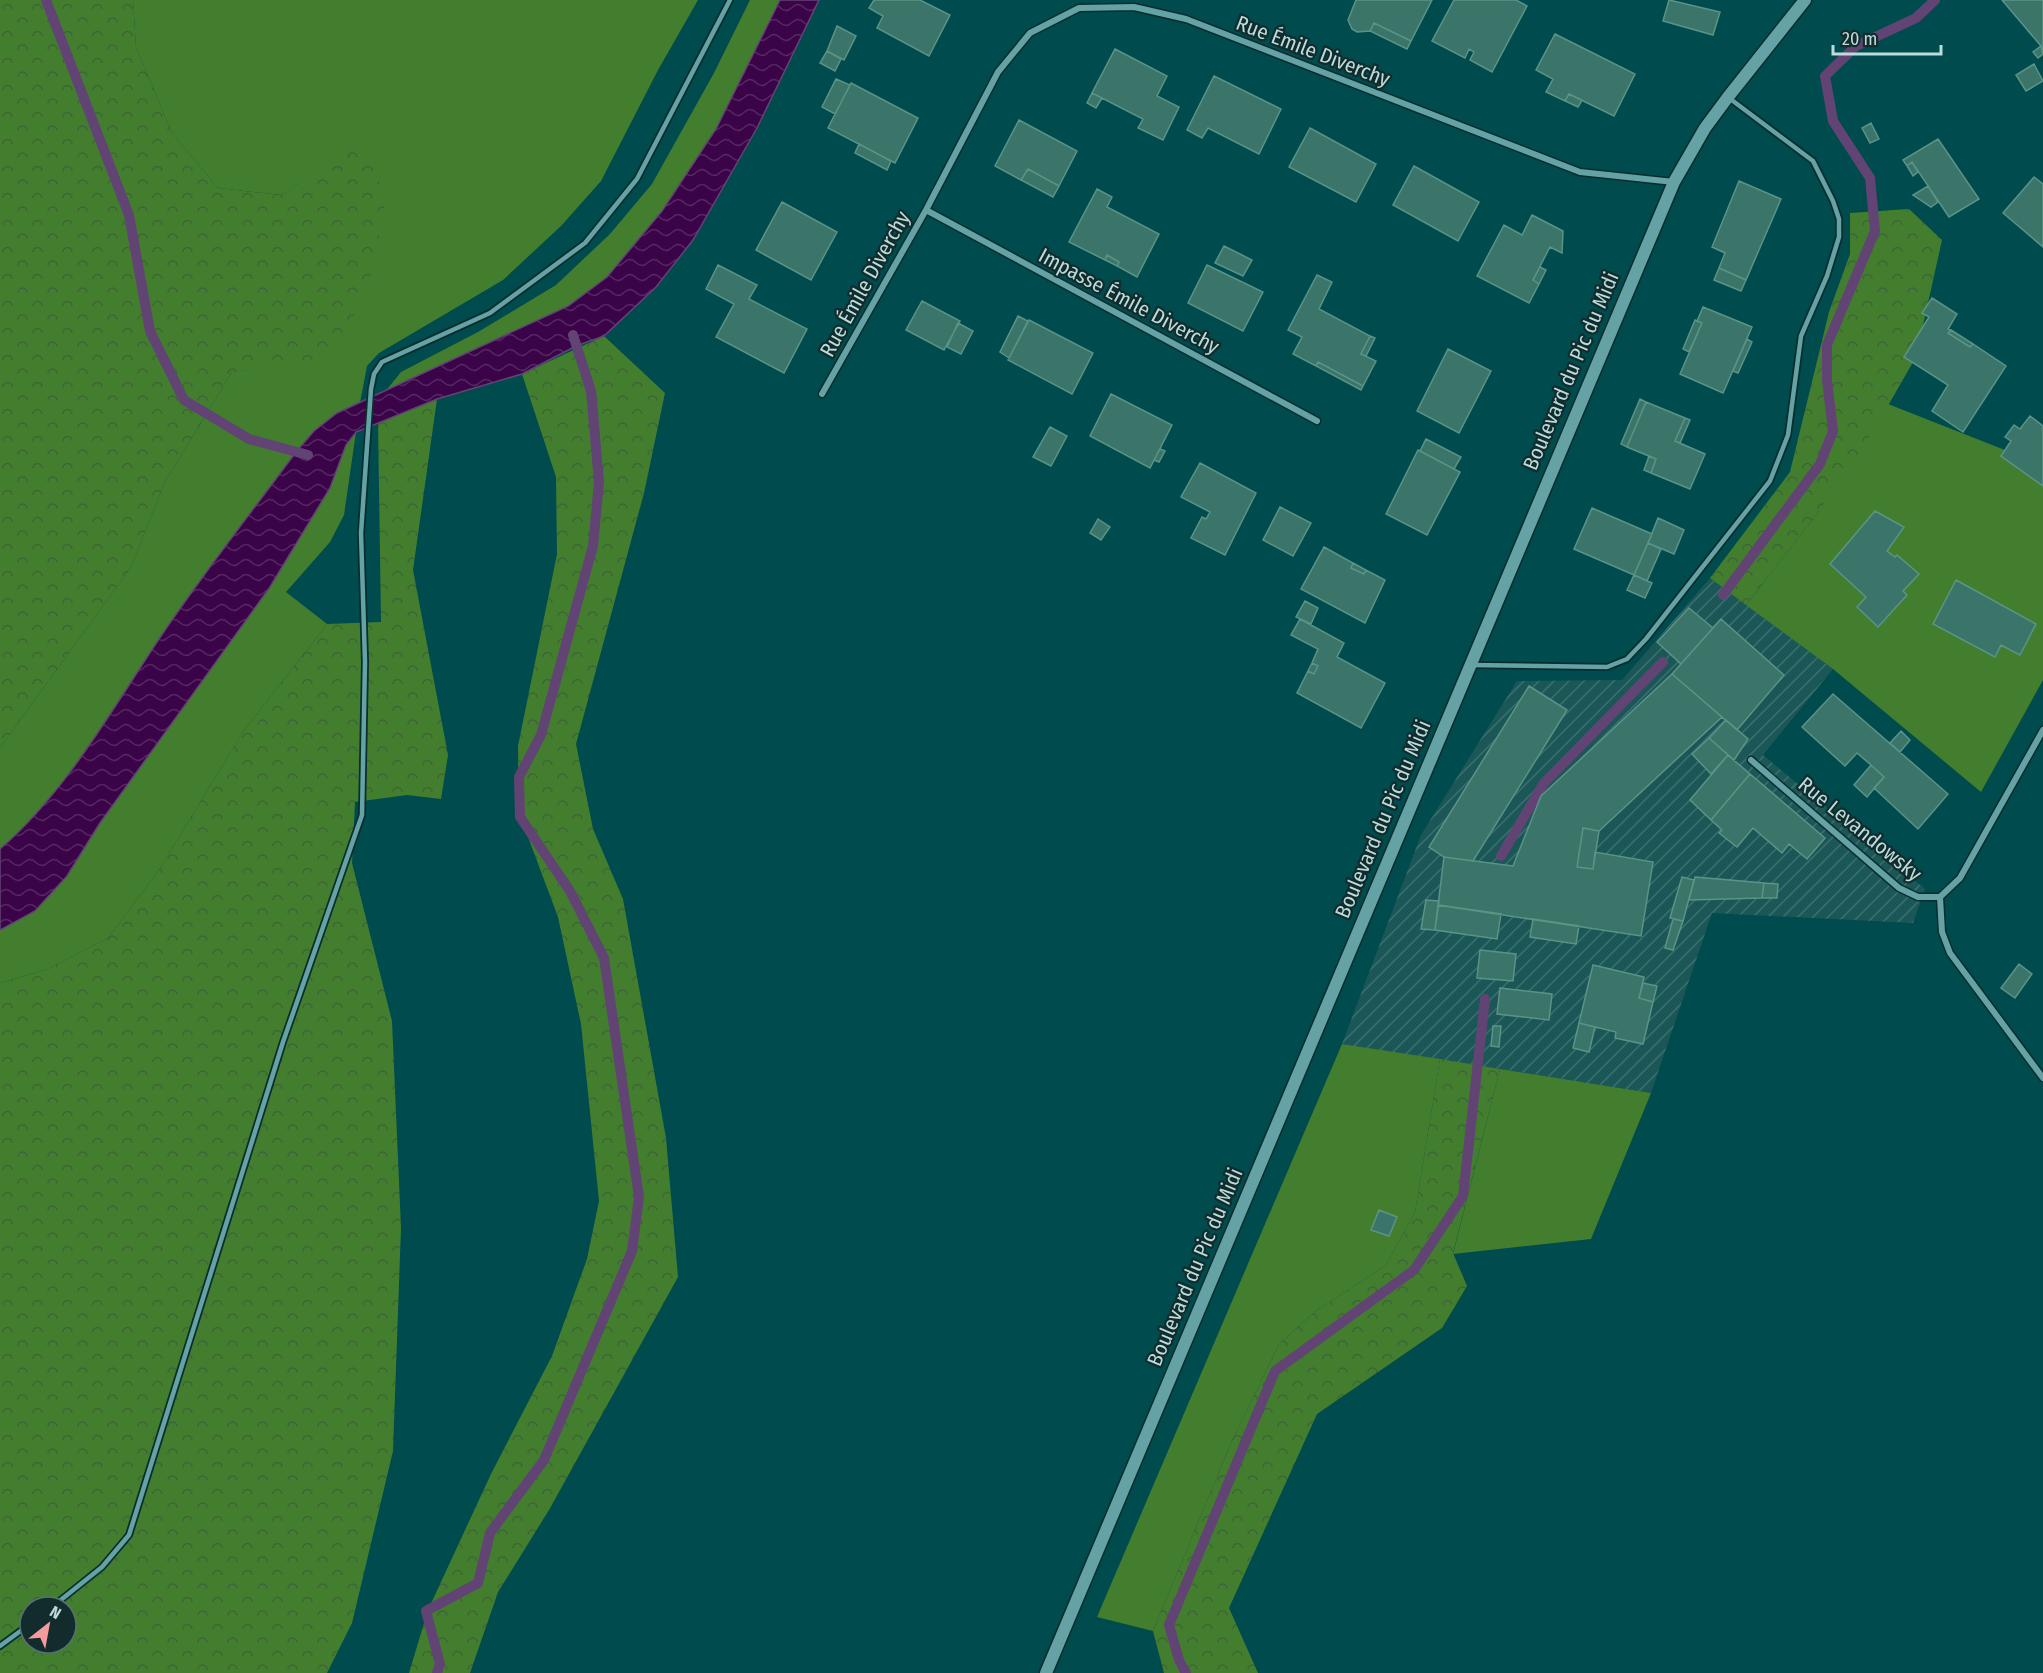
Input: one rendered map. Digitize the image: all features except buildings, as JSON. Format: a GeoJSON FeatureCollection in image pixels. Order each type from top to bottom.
{"type":"FeatureCollection","features":[{"type":"Feature","properties":{"kind":"main road","name":"Boulevard du Pic du Midi"},"geometry":{"type":"LineString","coordinates":[[1046,1673],[1468,665],[1674,182],[1705,128],[1728,96],[1805,2]]}},
{"type":"Feature","properties":{"kind":"street","name":"Rue Émile Diverchy"},"geometry":{"type":"LineString","coordinates":[[822,394],[926,210],[998,72],[1030,33],[1079,8],[1134,7],[1186,19],[1580,172],[1674,182]]}},
{"type":"Feature","properties":{"kind":"street","name":"Impasse Émile Diverchy"},"geometry":{"type":"LineString","coordinates":[[926,210],[1317,421]]}},
{"type":"Feature","properties":{"kind":"street","name":"Rue Levandowsky"},"geometry":{"type":"LineString","coordinates":[[1751,760],[1899,888],[1918,897],[1940,897],[1960,878],[2043,730]]}},
{"type":"Feature","properties":{"kind":"street"},"geometry":{"type":"LineString","coordinates":[[1940,897],[1942,932],[1950,953],[2043,1078]]}},
{"type":"Feature","properties":{"kind":"lane"},"geometry":{"type":"LineString","coordinates":[[67,1595],[102,1567],[129,1535],[283,1042],[362,815],[365,662],[361,533],[374,374],[382,362],[490,313],[585,243],[637,179],[730,0]]}},
{"type":"Feature","properties":{"kind":"lane"},"geometry":{"type":"LineString","coordinates":[[1468,665],[1607,667],[1627,659],[1646,639],[1770,481],[1788,435],[1801,336],[1827,276],[1839,237],[1839,219],[1813,160],[1728,96]]}},
{"type":"Feature","properties":{"kind":"lane"},"geometry":{"type":"LineString","coordinates":[[0,1646],[18,1633]]}},
{"type":"Feature","properties":{"kind":"shaded area"},"geometry":{"type":"Polygon","coordinates":[[[1710,578],[1833,669],[1763,755],[1925,889],[1913,923],[1712,913],[1651,1093],[1342,1044],[1421,835],[1517,681],[1622,680],[1710,578]]]}},
{"type":"Feature","properties":{"kind":"green space"},"geometry":{"type":"Polygon","coordinates":[[[0,0],[133,0],[136,47],[172,133],[218,188],[282,195],[342,151],[365,152],[386,195],[373,272],[351,321],[324,358],[232,372],[165,482],[131,567],[0,748],[0,0]]]}},
{"type":"Feature","properties":{"kind":"green space"},"geometry":{"type":"Polygon","coordinates":[[[133,0],[698,0],[658,70],[601,181],[561,226],[503,280],[379,353],[367,366],[360,403],[325,423],[296,452],[175,615],[67,776],[24,827],[0,849],[0,748],[131,567],[165,482],[232,372],[266,366],[342,152],[282,195],[218,188],[172,133],[136,47],[133,0]]]}},
{"type":"Feature","properties":{"kind":"green space"},"geometry":{"type":"Polygon","coordinates":[[[750,0],[780,0],[716,129],[662,211],[607,277],[568,306],[384,393],[401,372],[478,332],[556,285],[610,234],[652,184],[714,73],[750,0]]]}},
{"type":"Feature","properties":{"kind":"green space"},"geometry":{"type":"Polygon","coordinates":[[[1909,209],[1942,240],[1916,357],[1874,430],[1816,515],[1746,605],[1710,578],[1790,472],[1829,312],[1850,254],[1850,213],[1909,209]]]}},
{"type":"Feature","properties":{"kind":"green space"},"geometry":{"type":"Polygon","coordinates":[[[604,336],[665,393],[644,493],[576,744],[593,829],[623,899],[666,1138],[678,1277],[549,1510],[498,1592],[470,1673],[409,1673],[428,1610],[491,1474],[552,1356],[587,1259],[599,1201],[581,1024],[558,917],[519,813],[518,746],[557,554],[556,477],[522,374],[604,336]]]}},
{"type":"Feature","properties":{"kind":"green space"},"geometry":{"type":"Polygon","coordinates":[[[437,399],[413,570],[448,755],[441,799],[407,795],[355,802],[352,863],[392,1021],[401,1228],[393,1451],[352,1623],[327,1673],[0,1673],[0,983],[48,969],[108,938],[159,870],[243,732],[327,624],[381,622],[378,421],[437,399]]]}},
{"type":"Feature","properties":{"kind":"green space"},"geometry":{"type":"Polygon","coordinates":[[[1888,404],[2043,465],[2043,680],[1981,792],[1833,669],[1746,605],[1816,515],[1888,404]]]}},
{"type":"Feature","properties":{"kind":"green space"},"geometry":{"type":"Polygon","coordinates":[[[356,432],[344,515],[330,542],[286,592],[327,624],[243,732],[159,870],[108,938],[48,969],[0,983],[0,930],[35,911],[67,876],[100,823],[270,587],[330,488],[346,445],[356,432]]]}},
{"type":"Feature","properties":{"kind":"green space"},"geometry":{"type":"Polygon","coordinates":[[[1342,1044],[1440,1059],[1415,1212],[1386,1265],[1316,1311],[1279,1344],[1231,1443],[1153,1631],[1097,1617],[1342,1044]]]}},
{"type":"Feature","properties":{"kind":"green space"},"geometry":{"type":"Polygon","coordinates":[[[1440,1059],[1500,1069],[1453,1253],[1467,1286],[1442,1328],[1317,1414],[1229,1608],[1258,1673],[1164,1673],[1153,1631],[1231,1443],[1279,1344],[1316,1311],[1386,1265],[1415,1212],[1440,1059]]]}},
{"type":"Feature","properties":{"kind":"green space"},"geometry":{"type":"Polygon","coordinates":[[[1500,1069],[1651,1093],[1591,1239],[1453,1254],[1500,1069]]]}},
{"type":"Feature","properties":{"kind":"water"},"geometry":{"type":"Polygon","coordinates":[[[780,0],[819,0],[757,128],[693,240],[656,287],[604,336],[576,346],[522,374],[437,399],[356,432],[346,445],[330,488],[270,587],[100,823],[67,876],[35,911],[0,930],[0,849],[24,827],[67,776],[175,615],[296,452],[314,431],[337,413],[568,306],[607,277],[662,211],[716,129],[780,0]]]}},
{"type":"Feature","properties":{"kind":"waterway"},"geometry":{"type":"LineString","coordinates":[[46,0],[129,215],[150,331],[184,400],[249,439],[308,455]]}},
{"type":"Feature","properties":{"kind":"waterway"},"geometry":{"type":"LineString","coordinates":[[1723,595],[1820,464],[1833,431],[1827,380],[1827,345],[1875,231],[1870,178],[1833,121],[1825,76],[1856,46],[1916,18],[1935,0]]}},
{"type":"Feature","properties":{"kind":"waterway"},"geometry":{"type":"LineString","coordinates":[[437,1673],[440,1664],[426,1611],[478,1583],[490,1533],[544,1460],[632,1251],[639,1197],[604,958],[570,891],[520,817],[519,777],[541,735],[593,546],[599,482],[591,391],[573,335]]}},
{"type":"Feature","properties":{"kind":"waterway"},"geometry":{"type":"LineString","coordinates":[[1501,856],[1544,783],[1663,662]]}},
{"type":"Feature","properties":{"kind":"waterway"},"geometry":{"type":"LineString","coordinates":[[1186,1673],[1179,1660],[1169,1625],[1275,1371],[1414,1270],[1463,1196],[1485,999]]}}]}
